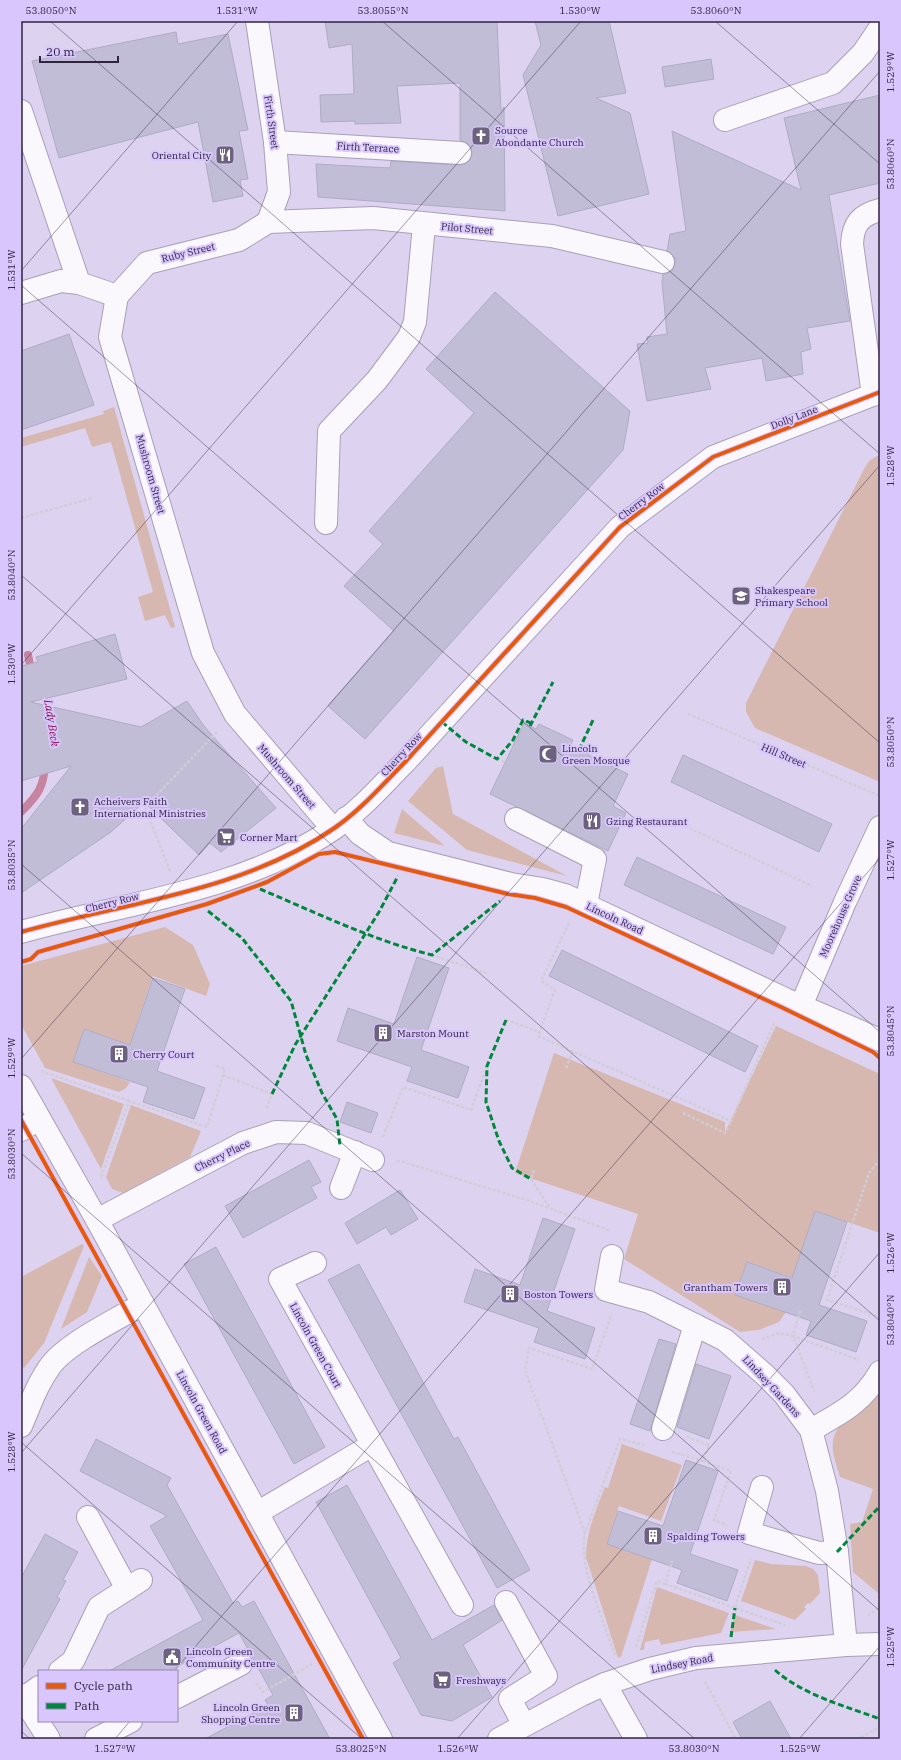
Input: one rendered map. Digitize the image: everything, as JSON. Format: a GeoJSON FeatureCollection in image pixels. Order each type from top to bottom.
{"type":"FeatureCollection","features":[{"type":"Feature","properties":{"kind":"street","name":"Firth Street"},"geometry":{"type":"LineString","coordinates":[[257,21],[275,142],[279,192],[268,222]]}},
{"type":"Feature","properties":{"kind":"street"},"geometry":{"type":"LineString","coordinates":[[725,120],[833,83],[863,53],[880,28]]}},
{"type":"Feature","properties":{"kind":"street"},"geometry":{"type":"LineString","coordinates":[[21,111],[79,283]]}},
{"type":"Feature","properties":{"kind":"street","name":"Firth Terrace"},"geometry":{"type":"LineString","coordinates":[[275,142],[460,153]]}},
{"type":"Feature","properties":{"kind":"street"},"geometry":{"type":"LineString","coordinates":[[876,393],[852,244],[853,231],[860,219],[865,215],[880,210]]}},
{"type":"Feature","properties":{"kind":"street","name":"Pilot Street"},"geometry":{"type":"LineString","coordinates":[[268,222],[373,218],[424,225],[552,236],[663,262]]}},
{"type":"Feature","properties":{"kind":"street","name":"Ruby Street"},"geometry":{"type":"LineString","coordinates":[[118,296],[147,263],[239,240],[268,222]]}},
{"type":"Feature","properties":{"kind":"street"},"geometry":{"type":"LineString","coordinates":[[326,523],[329,431],[378,380],[409,337],[415,322],[424,225]]}},
{"type":"Feature","properties":{"kind":"street"},"geometry":{"type":"LineString","coordinates":[[21,293],[61,281],[79,283],[118,296]]}},
{"type":"Feature","properties":{"kind":"street","name":"Mushroom Street"},"geometry":{"type":"LineString","coordinates":[[118,296],[110,337],[203,653],[235,714],[340,824]]}},
{"type":"Feature","properties":{"kind":"street","name":"Dolly Lane"},"geometry":{"type":"LineString","coordinates":[[713,457],[876,393]]}},
{"type":"Feature","properties":{"kind":"street","name":"Cherry Row"},"geometry":{"type":"LineString","coordinates":[[21,932],[178,894],[273,863],[340,824],[370,798],[406,761],[620,527],[713,457]]}},
{"type":"Feature","properties":{"kind":"street"},"geometry":{"type":"LineString","coordinates":[[516,819],[595,859],[586,904]]}},
{"type":"Feature","properties":{"kind":"street","name":"Lincoln Road"},"geometry":{"type":"LineString","coordinates":[[340,824],[360,834],[376,846],[393,855],[510,884],[543,889],[565,895],[800,1006],[880,1040]]}},
{"type":"Feature","properties":{"kind":"street","name":"Moorehouse Grove"},"geometry":{"type":"LineString","coordinates":[[800,1006],[880,826]]}},
{"type":"Feature","properties":{"kind":"street","name":"Lincoln Green Road"},"geometry":{"type":"LineString","coordinates":[[21,1086],[97,1220],[380,1739]]}},
{"type":"Feature","properties":{"kind":"street"},"geometry":{"type":"LineString","coordinates":[[21,1130],[39,1119]]}},
{"type":"Feature","properties":{"kind":"street","name":"Cherry Place"},"geometry":{"type":"LineString","coordinates":[[97,1220],[243,1143],[276,1132],[307,1133],[364,1156]]}},
{"type":"Feature","properties":{"kind":"street"},"geometry":{"type":"LineString","coordinates":[[341,1188],[364,1156]]}},
{"type":"Feature","properties":{"kind":"street","name":"Lindsey Gardens"},"geometry":{"type":"LineString","coordinates":[[612,1256],[606,1290],[648,1302],[725,1340],[748,1358],[784,1394],[811,1430],[827,1491],[837,1552],[846,1645]]}},
{"type":"Feature","properties":{"kind":"street","name":"Lincoln Green Court"},"geometry":{"type":"LineString","coordinates":[[315,1263],[280,1279],[462,1605]]}},
{"type":"Feature","properties":{"kind":"street"},"geometry":{"type":"LineString","coordinates":[[21,1426],[38,1384],[51,1364],[67,1349],[143,1304]]}},
{"type":"Feature","properties":{"kind":"street"},"geometry":{"type":"LineString","coordinates":[[663,1429],[695,1325]]}},
{"type":"Feature","properties":{"kind":"street"},"geometry":{"type":"LineString","coordinates":[[811,1430],[849,1408],[870,1388],[873,1367]]}},
{"type":"Feature","properties":{"kind":"street"},"geometry":{"type":"LineString","coordinates":[[257,1513],[372,1445]]}},
{"type":"Feature","properties":{"kind":"street"},"geometry":{"type":"LineString","coordinates":[[762,1487],[754,1534],[819,1552],[837,1552]]}},
{"type":"Feature","properties":{"kind":"street"},"geometry":{"type":"LineString","coordinates":[[61,1670],[73,1661],[99,1607],[134,1584],[88,1517]]}},
{"type":"Feature","properties":{"kind":"street"},"geometry":{"type":"LineString","coordinates":[[506,1602],[546,1676],[510,1699],[524,1725]]}},
{"type":"Feature","properties":{"kind":"street","name":"Lindsey Road"},"geometry":{"type":"LineString","coordinates":[[499,1739],[605,1684],[650,1669],[696,1658],[846,1645],[880,1644]]}},
{"type":"Feature","properties":{"kind":"street"},"geometry":{"type":"LineString","coordinates":[[178,1696],[241,1664]]}},
{"type":"Feature","properties":{"kind":"street"},"geometry":{"type":"LineString","coordinates":[[605,1684],[636,1739]]}},
{"type":"Feature","properties":{"kind":"street"},"geometry":{"type":"LineString","coordinates":[[28,1693],[38,1715]]}},
{"type":"Feature","properties":{"kind":"street"},"geometry":{"type":"LineString","coordinates":[[41,1722],[49,1739]]}},
{"type":"Feature","properties":{"kind":"street"},"geometry":{"type":"LineString","coordinates":[[96,1739],[129,1722]]}},
{"type":"Feature","properties":{"kind":"path"},"geometry":{"type":"LineString","coordinates":[[21,518],[92,498]]}},
{"type":"Feature","properties":{"kind":"path"},"geometry":{"type":"LineString","coordinates":[[178,894],[145,807],[213,737]]}},
{"type":"Feature","properties":{"kind":"path"},"geometry":{"type":"LineString","coordinates":[[497,759],[505,762]]}},
{"type":"Feature","properties":{"kind":"path"},"geometry":{"type":"LineString","coordinates":[[685,826],[812,886]]}},
{"type":"Feature","properties":{"kind":"path"},"geometry":{"type":"LineString","coordinates":[[571,919],[541,981],[555,990],[538,1036],[731,1121]]}},
{"type":"Feature","properties":{"kind":"path"},"geometry":{"type":"LineString","coordinates":[[432,955],[486,973]]}},
{"type":"Feature","properties":{"kind":"path"},"geometry":{"type":"LineString","coordinates":[[683,1113],[725,1133],[778,1015]]}},
{"type":"Feature","properties":{"kind":"path"},"geometry":{"type":"LineString","coordinates":[[506,1020],[540,1032]]}},
{"type":"Feature","properties":{"kind":"path"},"geometry":{"type":"LineString","coordinates":[[566,1068],[573,1051]]}},
{"type":"Feature","properties":{"kind":"path"},"geometry":{"type":"LineString","coordinates":[[33,1068],[129,1102],[208,1127],[225,1069],[214,1065]]}},
{"type":"Feature","properties":{"kind":"path"},"geometry":{"type":"LineString","coordinates":[[364,1156],[403,1087],[471,1110],[486,1066]]}},
{"type":"Feature","properties":{"kind":"path"},"geometry":{"type":"LineString","coordinates":[[223,1075],[272,1094],[255,1139]]}},
{"type":"Feature","properties":{"kind":"path"},"geometry":{"type":"LineString","coordinates":[[101,1178],[129,1102]]}},
{"type":"Feature","properties":{"kind":"path"},"geometry":{"type":"LineString","coordinates":[[880,1159],[868,1172],[827,1300],[880,1317]]}},
{"type":"Feature","properties":{"kind":"path"},"geometry":{"type":"LineString","coordinates":[[404,1162],[550,1208],[613,1232]]}},
{"type":"Feature","properties":{"kind":"path"},"geometry":{"type":"LineString","coordinates":[[534,1170],[531,1179],[550,1208]]}},
{"type":"Feature","properties":{"kind":"path"},"geometry":{"type":"LineString","coordinates":[[585,1532],[525,1370],[529,1348],[592,1368],[620,1293]]}},
{"type":"Feature","properties":{"kind":"path"},"geometry":{"type":"LineString","coordinates":[[800,1311],[793,1336],[873,1367]]}},
{"type":"Feature","properties":{"kind":"path"},"geometry":{"type":"LineString","coordinates":[[663,1429],[709,1445],[703,1460]]}},
{"type":"Feature","properties":{"kind":"path"},"geometry":{"type":"LineString","coordinates":[[616,1656],[587,1572],[583,1544],[585,1532],[620,1439],[650,1447]]}},
{"type":"Feature","properties":{"kind":"path"},"geometry":{"type":"LineString","coordinates":[[665,1451],[703,1460],[731,1471],[714,1520],[754,1534],[735,1608]]}},
{"type":"Feature","properties":{"kind":"path"},"geometry":{"type":"LineString","coordinates":[[664,1584],[672,1561]]}},
{"type":"Feature","properties":{"kind":"path"},"geometry":{"type":"LineString","coordinates":[[635,1651],[657,1581],[787,1625]]}},
{"type":"Feature","properties":{"kind":"path"},"geometry":{"type":"LineString","coordinates":[[284,1680],[314,1663]]}},
{"type":"Feature","properties":{"kind":"path"},"geometry":{"type":"LineString","coordinates":[[702,1677],[736,1739]]}},
{"type":"Feature","properties":{"kind":"path"},"geometry":{"type":"LineString","coordinates":[[861,1737],[880,1727]]}},
{"type":"Feature","properties":{"kind":"shaded area"},"geometry":{"type":"Polygon","coordinates":[[[114,407],[175,627],[171,628],[165,615],[145,621],[138,597],[153,592],[111,442],[92,447],[85,428],[21,447],[21,438],[104,414],[103,411],[114,407]]]}},
{"type":"Feature","properties":{"kind":"shaded area"},"geometry":{"type":"Polygon","coordinates":[[[877,456],[880,456],[880,782],[755,728],[746,712],[746,703],[864,469],[869,461],[877,456]]]}},
{"type":"Feature","properties":{"kind":"shaded area"},"geometry":{"type":"Polygon","coordinates":[[[443,766],[453,814],[567,876],[467,850],[408,801],[436,768],[443,766]]]}},
{"type":"Feature","properties":{"kind":"shaded area"},"geometry":{"type":"Polygon","coordinates":[[[402,809],[445,846],[394,833],[402,809]]]}},
{"type":"Feature","properties":{"kind":"shaded area"},"geometry":{"type":"Polygon","coordinates":[[[165,927],[193,945],[210,984],[206,996],[153,976],[134,1032],[139,1034],[134,1046],[84,1029],[73,1062],[130,1082],[126,1088],[119,1092],[45,1068],[21,1024],[21,966],[165,927]]]}},
{"type":"Feature","properties":{"kind":"shaded area"},"geometry":{"type":"Polygon","coordinates":[[[776,1026],[880,1074],[880,1233],[815,1211],[797,1279],[747,1262],[735,1295],[786,1312],[779,1322],[759,1330],[740,1332],[624,1259],[638,1214],[515,1173],[554,1053],[725,1122],[725,1132],[776,1026]]]}},
{"type":"Feature","properties":{"kind":"shaded area"},"geometry":{"type":"Polygon","coordinates":[[[51,1078],[124,1104],[101,1169],[51,1078]]]}},
{"type":"Feature","properties":{"kind":"shaded area"},"geometry":{"type":"Polygon","coordinates":[[[131,1105],[201,1131],[190,1157],[123,1193],[112,1189],[106,1177],[131,1105]]]}},
{"type":"Feature","properties":{"kind":"shaded area"},"geometry":{"type":"Polygon","coordinates":[[[82,1244],[84,1246],[44,1343],[24,1368],[21,1366],[21,1277],[82,1244]]]}},
{"type":"Feature","properties":{"kind":"shaded area"},"geometry":{"type":"Polygon","coordinates":[[[89,1257],[102,1276],[87,1312],[61,1329],[89,1257]]]}},
{"type":"Feature","properties":{"kind":"shaded area"},"geometry":{"type":"Polygon","coordinates":[[[880,1386],[880,1592],[878,1593],[853,1572],[850,1524],[862,1522],[873,1489],[840,1477],[834,1456],[833,1444],[836,1432],[840,1425],[880,1386]]]}},
{"type":"Feature","properties":{"kind":"shaded area"},"geometry":{"type":"Polygon","coordinates":[[[622,1444],[682,1465],[661,1521],[619,1506],[607,1544],[652,1559],[621,1657],[618,1658],[586,1557],[586,1548],[592,1521],[605,1487],[608,1488],[622,1444]]]}},
{"type":"Feature","properties":{"kind":"shaded area"},"geometry":{"type":"Polygon","coordinates":[[[755,1560],[771,1564],[806,1566],[813,1569],[818,1575],[820,1593],[810,1604],[808,1603],[804,1607],[806,1609],[795,1620],[741,1601],[755,1560]]]}},
{"type":"Feature","properties":{"kind":"shaded area"},"geometry":{"type":"Polygon","coordinates":[[[657,1587],[729,1613],[721,1633],[661,1645],[659,1639],[645,1642],[644,1650],[640,1650],[657,1587]]]}},
{"type":"Feature","properties":{"kind":"shaded area"},"geometry":{"type":"Polygon","coordinates":[[[735,1615],[776,1629],[730,1632],[735,1615]]]}},
{"type":"Feature","properties":{"kind":"building"},"geometry":{"type":"Polygon","coordinates":[[[325,21],[497,21],[501,111],[504,107],[505,211],[318,197],[316,164],[390,168],[391,161],[459,165],[465,164],[470,160],[472,153],[471,148],[467,143],[460,140],[460,83],[397,86],[401,123],[355,124],[355,121],[321,122],[320,95],[354,94],[352,44],[329,48],[325,21]]]}},
{"type":"Feature","properties":{"kind":"building"},"geometry":{"type":"Polygon","coordinates":[[[535,21],[609,21],[626,93],[596,98],[630,113],[649,194],[558,216],[523,75],[541,45],[535,21]]]}},
{"type":"Feature","properties":{"kind":"building"},"geometry":{"type":"Polygon","coordinates":[[[176,32],[178,44],[228,34],[248,130],[239,131],[248,179],[240,180],[243,196],[213,202],[198,122],[59,158],[32,61],[176,32]]]}},
{"type":"Feature","properties":{"kind":"building"},"geometry":{"type":"Polygon","coordinates":[[[711,59],[714,79],[665,87],[662,67],[711,59]]]}},
{"type":"Feature","properties":{"kind":"building"},"geometry":{"type":"Polygon","coordinates":[[[880,95],[880,183],[829,195],[850,321],[807,328],[811,349],[801,352],[803,374],[766,381],[762,358],[705,368],[711,389],[647,401],[637,344],[648,343],[647,337],[667,334],[662,282],[663,274],[672,271],[675,264],[675,258],[667,251],[670,234],[686,231],[672,131],[801,190],[784,118],[880,95]]]}},
{"type":"Feature","properties":{"kind":"building"},"geometry":{"type":"Polygon","coordinates":[[[495,292],[630,411],[623,450],[365,739],[328,706],[394,631],[344,586],[383,544],[369,531],[474,413],[426,369],[495,292]]]}},
{"type":"Feature","properties":{"kind":"building"},"geometry":{"type":"Polygon","coordinates":[[[69,334],[94,405],[21,430],[21,351],[69,334]]]}},
{"type":"Feature","properties":{"kind":"building"},"geometry":{"type":"Polygon","coordinates":[[[115,634],[127,679],[31,702],[141,727],[187,701],[204,726],[276,808],[221,852],[210,843],[199,855],[144,802],[111,832],[21,893],[21,829],[71,766],[21,781],[21,666],[38,662],[36,657],[115,634]]]}},
{"type":"Feature","properties":{"kind":"building"},"geometry":{"type":"Polygon","coordinates":[[[524,723],[536,729],[539,724],[573,740],[570,746],[628,774],[613,806],[626,813],[608,851],[490,794],[524,723]]]}},
{"type":"Feature","properties":{"kind":"building"},"geometry":{"type":"Polygon","coordinates":[[[683,755],[832,824],[819,852],[671,782],[683,755]]]}},
{"type":"Feature","properties":{"kind":"building"},"geometry":{"type":"Polygon","coordinates":[[[637,857],[786,927],[773,954],[624,885],[637,857]]]}},
{"type":"Feature","properties":{"kind":"building"},"geometry":{"type":"Polygon","coordinates":[[[562,950],[758,1046],[745,1072],[549,976],[562,950]]]}},
{"type":"Feature","properties":{"kind":"building","name":"Marston Mount"},"geometry":{"type":"Polygon","coordinates":[[[417,957],[449,968],[421,1050],[469,1067],[458,1098],[407,1081],[412,1067],[337,1041],[348,1008],[394,1024],[417,957]]]}},
{"type":"Feature","properties":{"kind":"building","name":"Cherry Court"},"geometry":{"type":"Polygon","coordinates":[[[153,978],[185,989],[157,1071],[205,1088],[194,1119],[143,1102],[148,1087],[73,1062],[84,1029],[130,1045],[153,978]]]}},
{"type":"Feature","properties":{"kind":"building"},"geometry":{"type":"Polygon","coordinates":[[[347,1102],[378,1113],[371,1133],[340,1122],[347,1102]]]}},
{"type":"Feature","properties":{"kind":"building"},"geometry":{"type":"Polygon","coordinates":[[[309,1160],[321,1182],[311,1187],[317,1198],[243,1238],[225,1206],[309,1160]]]}},
{"type":"Feature","properties":{"kind":"building"},"geometry":{"type":"Polygon","coordinates":[[[400,1190],[418,1219],[391,1235],[386,1227],[357,1244],[345,1223],[400,1190]]]}},
{"type":"Feature","properties":{"kind":"building","name":"Grantham Towers"},"geometry":{"type":"Polygon","coordinates":[[[815,1211],[847,1222],[819,1305],[867,1321],[856,1352],[806,1335],[811,1321],[735,1295],[747,1262],[792,1278],[815,1211]]]}},
{"type":"Feature","properties":{"kind":"building","name":"Boston Towers"},"geometry":{"type":"Polygon","coordinates":[[[543,1218],[575,1229],[547,1311],[595,1328],[585,1359],[534,1342],[539,1328],[464,1302],[475,1269],[520,1285],[543,1218]]]}},
{"type":"Feature","properties":{"kind":"building"},"geometry":{"type":"Polygon","coordinates":[[[216,1247],[325,1447],[294,1464],[184,1264],[216,1247]]]}},
{"type":"Feature","properties":{"kind":"building"},"geometry":{"type":"Polygon","coordinates":[[[359,1264],[454,1439],[458,1437],[530,1570],[497,1588],[328,1280],[359,1264]]]}},
{"type":"Feature","properties":{"kind":"building"},"geometry":{"type":"Polygon","coordinates":[[[659,1339],[676,1344],[650,1431],[630,1424],[659,1339]]]}},
{"type":"Feature","properties":{"kind":"building"},"geometry":{"type":"Polygon","coordinates":[[[696,1364],[731,1376],[709,1439],[677,1427],[696,1364]]]}},
{"type":"Feature","properties":{"kind":"building"},"geometry":{"type":"Polygon","coordinates":[[[96,1439],[171,1478],[167,1485],[233,1603],[238,1601],[242,1607],[254,1601],[330,1739],[205,1739],[268,1705],[265,1700],[273,1695],[239,1633],[171,1670],[111,1670],[203,1620],[150,1526],[167,1516],[80,1471],[96,1439]]]}},
{"type":"Feature","properties":{"kind":"building","name":"Spalding Towers"},"geometry":{"type":"Polygon","coordinates":[[[686,1460],[718,1471],[690,1554],[738,1570],[727,1601],[677,1583],[682,1570],[607,1544],[618,1511],[663,1526],[686,1460]]]}},
{"type":"Feature","properties":{"kind":"building"},"geometry":{"type":"Polygon","coordinates":[[[347,1485],[432,1640],[494,1605],[502,1620],[463,1645],[492,1697],[452,1721],[421,1715],[393,1663],[401,1658],[316,1502],[347,1485]]]}},
{"type":"Feature","properties":{"kind":"building"},"geometry":{"type":"Polygon","coordinates":[[[45,1534],[78,1552],[63,1580],[66,1581],[57,1597],[60,1599],[21,1671],[21,1578],[45,1534]]]}},
{"type":"Feature","properties":{"kind":"building"},"geometry":{"type":"Polygon","coordinates":[[[770,1701],[791,1739],[742,1739],[733,1722],[770,1701]]]}},
{"type":"Feature","properties":{"kind":"waterway","name":"Lady Beck"},"geometry":{"type":"LineString","coordinates":[[28,655],[32,674]]}},
{"type":"Feature","properties":{"kind":"waterway","name":"Lady Beck"},"geometry":{"type":"LineString","coordinates":[[21,812],[32,801],[39,790],[43,779],[45,764]]}},
{"type":"Feature","properties":{"kind":"marked path"},"geometry":{"type":"LineString","coordinates":[[530,726],[553,682]]}},
{"type":"Feature","properties":{"kind":"marked path"},"geometry":{"type":"LineString","coordinates":[[442,722],[466,742],[497,759],[513,740],[523,720],[531,723]]}},
{"type":"Feature","properties":{"kind":"marked path"},"geometry":{"type":"LineString","coordinates":[[579,750],[593,720]]}},
{"type":"Feature","properties":{"kind":"marked path"},"geometry":{"type":"LineString","coordinates":[[272,1094],[295,1045],[379,912],[398,876]]}},
{"type":"Feature","properties":{"kind":"marked path"},"geometry":{"type":"LineString","coordinates":[[260,889],[366,934],[432,955],[500,901]]}},
{"type":"Feature","properties":{"kind":"marked path"},"geometry":{"type":"LineString","coordinates":[[208,911],[242,938],[291,1001],[306,1055],[322,1093],[337,1119],[340,1146]]}},
{"type":"Feature","properties":{"kind":"marked path"},"geometry":{"type":"LineString","coordinates":[[506,1020],[487,1066],[486,1102],[499,1141],[512,1168],[531,1179]]}},
{"type":"Feature","properties":{"kind":"marked path"},"geometry":{"type":"LineString","coordinates":[[837,1552],[880,1506]]}},
{"type":"Feature","properties":{"kind":"marked path"},"geometry":{"type":"LineString","coordinates":[[731,1637],[735,1608]]}},
{"type":"Feature","properties":{"kind":"marked path"},"geometry":{"type":"LineString","coordinates":[[775,1670],[786,1679],[811,1693],[880,1719]]}},
{"type":"Feature","properties":{"kind":"cycle path"},"geometry":{"type":"LineString","coordinates":[[21,932],[182,893],[222,881],[261,867],[298,850],[333,829],[362,806],[406,761],[620,527],[713,457],[880,392]]}},
{"type":"Feature","properties":{"kind":"cycle path"},"geometry":{"type":"LineString","coordinates":[[21,962],[31,959],[38,952],[207,904],[267,882],[319,854],[335,852],[508,894],[535,898],[566,907],[781,1007],[873,1052],[880,1058]]}},
{"type":"Feature","properties":{"kind":"cycle path"},"geometry":{"type":"LineString","coordinates":[[21,1120],[363,1739]]}},
{"type":"Feature","properties":{"kind":"place","name":"Source Abondante Church"},"geometry":{"type":"Point","coordinates":[481,136]}},
{"type":"Feature","properties":{"kind":"place","name":"Oriental City"},"geometry":{"type":"Point","coordinates":[225,155]}},
{"type":"Feature","properties":{"kind":"place","name":"Shakespeare Primary School"},"geometry":{"type":"Point","coordinates":[741,596]}},
{"type":"Feature","properties":{"kind":"place","name":"Lincoln Green Mosque"},"geometry":{"type":"Point","coordinates":[548,754]}},
{"type":"Feature","properties":{"kind":"place","name":"Acheivers Faith International Ministries"},"geometry":{"type":"Point","coordinates":[80,807]}},
{"type":"Feature","properties":{"kind":"place","name":"Gzing Restaurant"},"geometry":{"type":"Point","coordinates":[592,821]}},
{"type":"Feature","properties":{"kind":"place","name":"Corner Mart"},"geometry":{"type":"Point","coordinates":[226,837]}},
{"type":"Feature","properties":{"kind":"place","name":"Marston Mount"},"geometry":{"type":"Point","coordinates":[383,1033]}},
{"type":"Feature","properties":{"kind":"place","name":"Cherry Court"},"geometry":{"type":"Point","coordinates":[119,1054]}},
{"type":"Feature","properties":{"kind":"place","name":"Grantham Towers"},"geometry":{"type":"Point","coordinates":[782,1287]}},
{"type":"Feature","properties":{"kind":"place","name":"Boston Towers"},"geometry":{"type":"Point","coordinates":[510,1294]}},
{"type":"Feature","properties":{"kind":"place","name":"Spalding Towers"},"geometry":{"type":"Point","coordinates":[653,1536]}},
{"type":"Feature","properties":{"kind":"place","name":"Lincoln Green Community Centre"},"geometry":{"type":"Point","coordinates":[172,1657]}},
{"type":"Feature","properties":{"kind":"place","name":"Freshways"},"geometry":{"type":"Point","coordinates":[442,1680]}},
{"type":"Feature","properties":{"kind":"place","name":"Lincoln Green Shopping Centre"},"geometry":{"type":"Point","coordinates":[294,1713]}}]}
